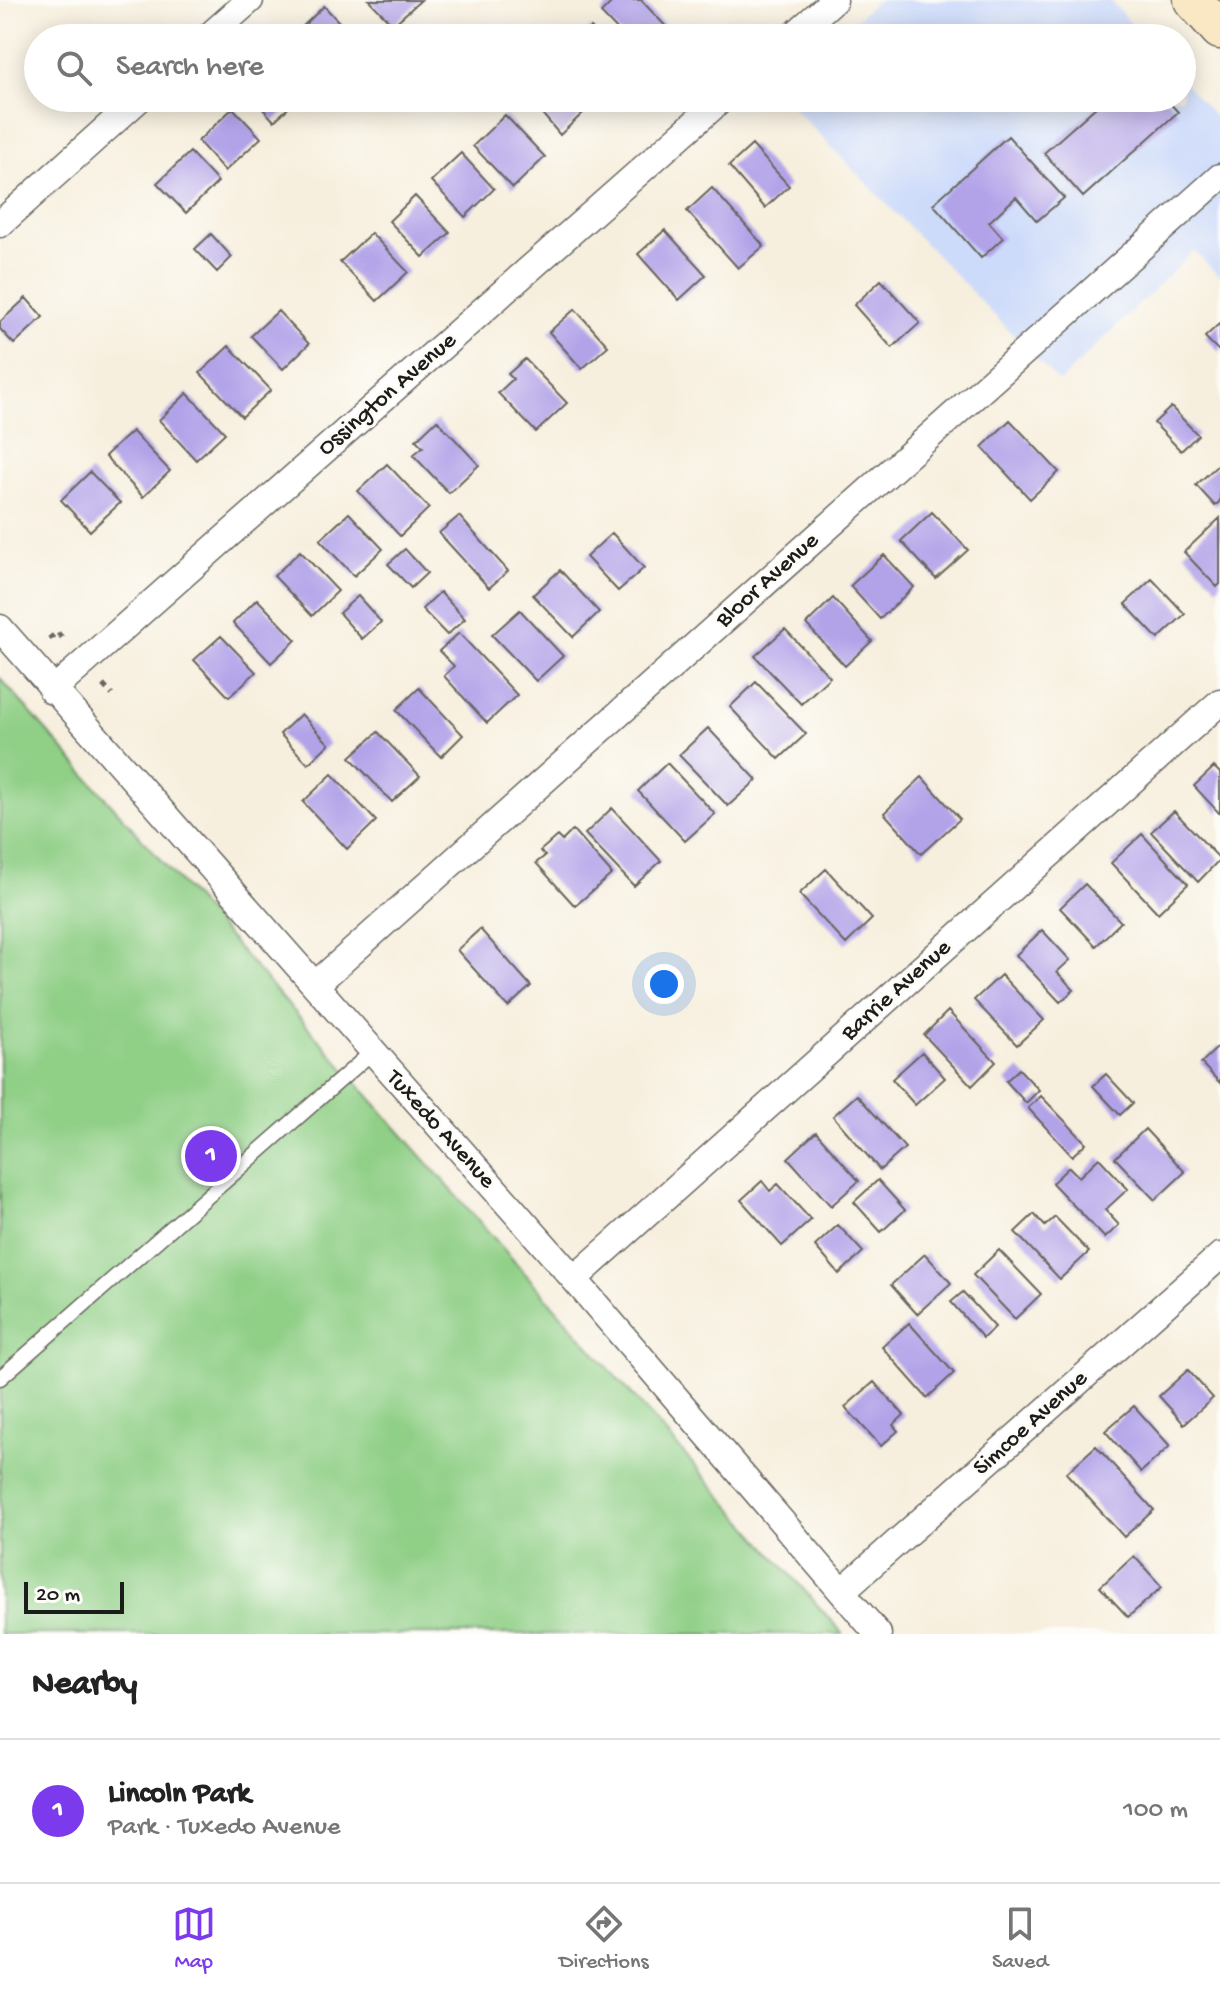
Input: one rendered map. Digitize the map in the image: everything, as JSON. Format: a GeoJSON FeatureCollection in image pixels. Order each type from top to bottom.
{"type":"FeatureCollection","features":[{"type":"Feature","properties":{"kind":"street"},"geometry":{"type":"LineString","coordinates":[[223,24],[250,0]]}},
{"type":"Feature","properties":{"kind":"street"},"geometry":{"type":"LineString","coordinates":[[807,24],[834,0]]}},
{"type":"Feature","properties":{"kind":"street"},"geometry":{"type":"LineString","coordinates":[[0,224],[124,112]]}},
{"type":"Feature","properties":{"kind":"street","name":"Ossington Avenue"},"geometry":{"type":"LineString","coordinates":[[52,691],[707,112]]}},
{"type":"Feature","properties":{"kind":"street","name":"Bloor Avenue"},"geometry":{"type":"LineString","coordinates":[[315,985],[1220,177]]}},
{"type":"Feature","properties":{"kind":"street","name":"Tuxedo Avenue"},"geometry":{"type":"LineString","coordinates":[[0,628],[52,691],[315,985],[371,1053],[574,1279],[878,1634]]}},
{"type":"Feature","properties":{"kind":"street","name":"Barrie Avenue"},"geometry":{"type":"LineString","coordinates":[[574,1279],[1220,702]]}},
{"type":"Feature","properties":{"kind":"street","name":"Simcoe Avenue"},"geometry":{"type":"LineString","coordinates":[[842,1591],[1220,1256]]}},
{"type":"Feature","properties":{"kind":"lane"},"geometry":{"type":"LineString","coordinates":[[0,1378],[371,1053]]}},
{"type":"Feature","properties":{"kind":"shaded area"},"geometry":{"type":"Polygon","coordinates":[[[878,0],[1110,0],[1131,24],[850,24],[878,0]]]}},
{"type":"Feature","properties":{"kind":"shaded area"},"geometry":{"type":"Polygon","coordinates":[[[1196,95],[1220,122],[1220,277],[1194,251],[1059,382],[798,112],[1196,112],[1196,95]]]}},
{"type":"Feature","properties":{"kind":"green space"},"geometry":{"type":"Polygon","coordinates":[[[0,678],[843,1634],[0,1634],[0,678]]]}},
{"type":"Feature","properties":{"kind":"building"},"geometry":{"type":"Polygon","coordinates":[[[369,0],[421,0],[394,24],[369,0]]]}},
{"type":"Feature","properties":{"kind":"building"},"geometry":{"type":"Polygon","coordinates":[[[614,0],[641,0],[664,24],[612,24],[601,13],[614,0]]]}},
{"type":"Feature","properties":{"kind":"building"},"geometry":{"type":"Polygon","coordinates":[[[324,6],[341,24],[305,24],[324,6]]]}},
{"type":"Feature","properties":{"kind":"building"},"geometry":{"type":"Polygon","coordinates":[[[229,112],[237,112],[261,138],[225,171],[198,141],[229,112]]]}},
{"type":"Feature","properties":{"kind":"building"},"geometry":{"type":"Polygon","coordinates":[[[266,112],[284,112],[274,121],[266,112]]]}},
{"type":"Feature","properties":{"kind":"building"},"geometry":{"type":"Polygon","coordinates":[[[541,112],[583,113],[560,135],[541,112]]]}},
{"type":"Feature","properties":{"kind":"building"},"geometry":{"type":"Polygon","coordinates":[[[1090,112],[1178,112],[1083,197],[1044,153],[1090,112]]]}},
{"type":"Feature","properties":{"kind":"building"},"geometry":{"type":"Polygon","coordinates":[[[505,115],[545,157],[513,188],[473,146],[505,115]]]}},
{"type":"Feature","properties":{"kind":"building"},"geometry":{"type":"Polygon","coordinates":[[[1008,136],[1064,198],[1037,221],[1016,197],[989,222],[1003,238],[981,258],[933,204],[1008,136]]]}},
{"type":"Feature","properties":{"kind":"building"},"geometry":{"type":"Polygon","coordinates":[[[752,145],[789,186],[765,208],[729,166],[752,145]]]}},
{"type":"Feature","properties":{"kind":"building"},"geometry":{"type":"Polygon","coordinates":[[[190,152],[218,182],[186,213],[157,183],[190,152]]]}},
{"type":"Feature","properties":{"kind":"building"},"geometry":{"type":"Polygon","coordinates":[[[461,153],[494,189],[465,217],[431,181],[461,153]]]}},
{"type":"Feature","properties":{"kind":"building"},"geometry":{"type":"Polygon","coordinates":[[[712,188],[764,246],[738,268],[687,211],[712,188]]]}},
{"type":"Feature","properties":{"kind":"building"},"geometry":{"type":"Polygon","coordinates":[[[415,196],[450,233],[423,257],[389,221],[415,196]]]}},
{"type":"Feature","properties":{"kind":"building"},"geometry":{"type":"Polygon","coordinates":[[[665,230],[706,275],[679,300],[638,254],[665,230]]]}},
{"type":"Feature","properties":{"kind":"building"},"geometry":{"type":"Polygon","coordinates":[[[371,233],[408,272],[377,301],[340,262],[371,233]]]}},
{"type":"Feature","properties":{"kind":"building"},"geometry":{"type":"Polygon","coordinates":[[[211,234],[232,257],[217,272],[195,249],[211,234]]]}},
{"type":"Feature","properties":{"kind":"building"},"geometry":{"type":"Polygon","coordinates":[[[881,280],[920,323],[892,348],[854,305],[881,280]]]}},
{"type":"Feature","properties":{"kind":"building"},"geometry":{"type":"Polygon","coordinates":[[[26,298],[43,317],[14,344],[0,329],[0,322],[26,298]]]}},
{"type":"Feature","properties":{"kind":"building"},"geometry":{"type":"Polygon","coordinates":[[[575,309],[608,346],[582,369],[549,332],[575,309]]]}},
{"type":"Feature","properties":{"kind":"building"},"geometry":{"type":"Polygon","coordinates":[[[278,311],[309,344],[283,369],[251,336],[278,311]]]}},
{"type":"Feature","properties":{"kind":"building"},"geometry":{"type":"Polygon","coordinates":[[[1220,323],[1220,352],[1205,337],[1220,323]]]}},
{"type":"Feature","properties":{"kind":"building"},"geometry":{"type":"Polygon","coordinates":[[[229,346],[271,390],[242,417],[200,373],[229,346]]]}},
{"type":"Feature","properties":{"kind":"building"},"geometry":{"type":"Polygon","coordinates":[[[525,359],[567,403],[536,432],[498,393],[513,379],[508,374],[525,359]]]}},
{"type":"Feature","properties":{"kind":"building"},"geometry":{"type":"Polygon","coordinates":[[[187,393],[225,433],[196,460],[159,420],[187,393]]]}},
{"type":"Feature","properties":{"kind":"building"},"geometry":{"type":"Polygon","coordinates":[[[1171,407],[1198,435],[1181,451],[1154,423],[1171,407]]]}},
{"type":"Feature","properties":{"kind":"building"},"geometry":{"type":"Polygon","coordinates":[[[437,420],[479,465],[449,493],[413,455],[423,447],[416,440],[437,420]]]}},
{"type":"Feature","properties":{"kind":"building"},"geometry":{"type":"Polygon","coordinates":[[[1010,420],[1059,472],[1030,499],[982,447],[1010,420]]]}},
{"type":"Feature","properties":{"kind":"building"},"geometry":{"type":"Polygon","coordinates":[[[132,431],[170,471],[143,497],[105,456],[132,431]]]}},
{"type":"Feature","properties":{"kind":"building"},"geometry":{"type":"Polygon","coordinates":[[[1220,463],[1220,501],[1215,506],[1196,485],[1220,463]]]}},
{"type":"Feature","properties":{"kind":"building"},"geometry":{"type":"Polygon","coordinates":[[[387,464],[429,508],[400,536],[358,491],[387,464]]]}},
{"type":"Feature","properties":{"kind":"building"},"geometry":{"type":"Polygon","coordinates":[[[90,472],[120,503],[90,531],[61,500],[90,472]]]}},
{"type":"Feature","properties":{"kind":"building"},"geometry":{"type":"Polygon","coordinates":[[[932,512],[968,550],[936,579],[901,541],[932,512]]]}},
{"type":"Feature","properties":{"kind":"building"},"geometry":{"type":"Polygon","coordinates":[[[349,513],[383,549],[354,576],[320,540],[349,513]]]}},
{"type":"Feature","properties":{"kind":"building"},"geometry":{"type":"Polygon","coordinates":[[[459,516],[508,571],[489,588],[439,533],[459,516]]]}},
{"type":"Feature","properties":{"kind":"building"},"geometry":{"type":"Polygon","coordinates":[[[1220,518],[1220,584],[1217,587],[1184,552],[1220,518]]]}},
{"type":"Feature","properties":{"kind":"building"},"geometry":{"type":"Polygon","coordinates":[[[612,533],[644,568],[618,591],[586,557],[612,533]]]}},
{"type":"Feature","properties":{"kind":"building"},"geometry":{"type":"Polygon","coordinates":[[[405,549],[427,573],[411,588],[388,564],[405,549]]]}},
{"type":"Feature","properties":{"kind":"building"},"geometry":{"type":"Polygon","coordinates":[[[300,551],[338,591],[312,616],[274,576],[300,551]]]}},
{"type":"Feature","properties":{"kind":"building"},"geometry":{"type":"Polygon","coordinates":[[[884,555],[914,587],[880,619],[850,586],[884,555]]]}},
{"type":"Feature","properties":{"kind":"building"},"geometry":{"type":"Polygon","coordinates":[[[560,570],[599,612],[573,637],[533,595],[560,570]]]}},
{"type":"Feature","properties":{"kind":"building"},"geometry":{"type":"Polygon","coordinates":[[[1152,579],[1185,614],[1158,639],[1125,604],[1152,579]]]}},
{"type":"Feature","properties":{"kind":"building"},"geometry":{"type":"Polygon","coordinates":[[[440,592],[465,619],[447,635],[422,609],[440,592]]]}},
{"type":"Feature","properties":{"kind":"building"},"geometry":{"type":"Polygon","coordinates":[[[358,596],[381,622],[362,639],[339,613],[358,596]]]}},
{"type":"Feature","properties":{"kind":"building"},"geometry":{"type":"Polygon","coordinates":[[[833,598],[872,641],[845,666],[806,624],[833,598]]]}},
{"type":"Feature","properties":{"kind":"building"},"geometry":{"type":"Polygon","coordinates":[[[257,599],[296,640],[271,663],[233,623],[257,599]]]}},
{"type":"Feature","properties":{"kind":"building"},"geometry":{"type":"Polygon","coordinates":[[[520,610],[563,656],[536,681],[492,635],[520,610]]]}},
{"type":"Feature","properties":{"kind":"building"},"geometry":{"type":"Polygon","coordinates":[[[785,629],[830,677],[801,704],[755,656],[785,629]]]}},
{"type":"Feature","properties":{"kind":"building"},"geometry":{"type":"Polygon","coordinates":[[[459,633],[517,695],[487,723],[444,676],[454,666],[439,651],[459,633]]]}},
{"type":"Feature","properties":{"kind":"building"},"geometry":{"type":"Polygon","coordinates":[[[221,636],[256,672],[229,697],[194,660],[221,636]]]}},
{"type":"Feature","properties":{"kind":"building"},"geometry":{"type":"Polygon","coordinates":[[[756,682],[806,734],[779,759],[730,707],[756,682]]]}},
{"type":"Feature","properties":{"kind":"building"},"geometry":{"type":"Polygon","coordinates":[[[419,688],[463,735],[441,757],[396,710],[419,688]]]}},
{"type":"Feature","properties":{"kind":"building"},"geometry":{"type":"Polygon","coordinates":[[[301,714],[329,744],[308,764],[280,734],[301,714]]]}},
{"type":"Feature","properties":{"kind":"building"},"geometry":{"type":"Polygon","coordinates":[[[708,728],[757,780],[728,806],[679,755],[708,728]]]}},
{"type":"Feature","properties":{"kind":"building"},"geometry":{"type":"Polygon","coordinates":[[[378,732],[420,776],[392,802],[350,757],[378,732]]]}},
{"type":"Feature","properties":{"kind":"building"},"geometry":{"type":"Polygon","coordinates":[[[667,763],[715,814],[685,841],[638,791],[667,763]]]}},
{"type":"Feature","properties":{"kind":"building"},"geometry":{"type":"Polygon","coordinates":[[[1214,767],[1220,773],[1220,814],[1194,786],[1214,767]]]}},
{"type":"Feature","properties":{"kind":"building"},"geometry":{"type":"Polygon","coordinates":[[[332,774],[376,821],[347,849],[303,802],[332,774]]]}},
{"type":"Feature","properties":{"kind":"building"},"geometry":{"type":"Polygon","coordinates":[[[922,777],[960,819],[921,854],[884,813],[922,777]]]}},
{"type":"Feature","properties":{"kind":"building"},"geometry":{"type":"Polygon","coordinates":[[[612,808],[661,861],[634,886],[585,834],[612,808]]]}},
{"type":"Feature","properties":{"kind":"building"},"geometry":{"type":"Polygon","coordinates":[[[1174,811],[1220,859],[1198,882],[1151,832],[1174,811]]]}},
{"type":"Feature","properties":{"kind":"building"},"geometry":{"type":"Polygon","coordinates":[[[573,830],[612,874],[575,906],[536,863],[545,856],[540,851],[557,836],[562,841],[573,830]]]}},
{"type":"Feature","properties":{"kind":"building"},"geometry":{"type":"Polygon","coordinates":[[[1142,834],[1188,884],[1158,913],[1111,863],[1142,834]]]}},
{"type":"Feature","properties":{"kind":"building"},"geometry":{"type":"Polygon","coordinates":[[[826,869],[872,919],[846,944],[799,894],[826,869]]]}},
{"type":"Feature","properties":{"kind":"building"},"geometry":{"type":"Polygon","coordinates":[[[1085,884],[1121,922],[1096,946],[1060,908],[1085,884]]]}},
{"type":"Feature","properties":{"kind":"building"},"geometry":{"type":"Polygon","coordinates":[[[480,929],[531,986],[508,1007],[457,950],[480,929]]]}},
{"type":"Feature","properties":{"kind":"building"},"geometry":{"type":"Polygon","coordinates":[[[1042,930],[1070,960],[1057,972],[1074,990],[1060,1002],[1016,955],[1042,930]]]}},
{"type":"Feature","properties":{"kind":"building"},"geometry":{"type":"Polygon","coordinates":[[[1001,975],[1044,1020],[1017,1045],[974,1000],[1001,975]]]}},
{"type":"Feature","properties":{"kind":"building"},"geometry":{"type":"Polygon","coordinates":[[[948,1011],[996,1062],[972,1086],[924,1035],[948,1011]]]}},
{"type":"Feature","properties":{"kind":"building"},"geometry":{"type":"Polygon","coordinates":[[[1220,1045],[1220,1083],[1201,1063],[1220,1045]]]}},
{"type":"Feature","properties":{"kind":"building"},"geometry":{"type":"Polygon","coordinates":[[[922,1052],[945,1078],[915,1105],[892,1079],[922,1052]]]}},
{"type":"Feature","properties":{"kind":"building"},"geometry":{"type":"Polygon","coordinates":[[[1019,1069],[1039,1090],[1026,1103],[1006,1081],[1019,1069]]]}},
{"type":"Feature","properties":{"kind":"building"},"geometry":{"type":"Polygon","coordinates":[[[1106,1074],[1133,1103],[1120,1115],[1093,1086],[1106,1074]]]}},
{"type":"Feature","properties":{"kind":"building"},"geometry":{"type":"Polygon","coordinates":[[[857,1095],[905,1148],[880,1170],[833,1116],[857,1095]]]}},
{"type":"Feature","properties":{"kind":"building"},"geometry":{"type":"Polygon","coordinates":[[[1041,1096],[1086,1143],[1072,1156],[1028,1108],[1041,1096]]]}},
{"type":"Feature","properties":{"kind":"building"},"geometry":{"type":"Polygon","coordinates":[[[1145,1129],[1185,1172],[1155,1200],[1115,1158],[1145,1129]]]}},
{"type":"Feature","properties":{"kind":"building"},"geometry":{"type":"Polygon","coordinates":[[[816,1132],[859,1181],[831,1206],[788,1158],[816,1132]]]}},
{"type":"Feature","properties":{"kind":"building"},"geometry":{"type":"Polygon","coordinates":[[[1099,1158],[1128,1189],[1105,1210],[1119,1225],[1105,1238],[1052,1183],[1069,1167],[1079,1177],[1099,1158]]]}},
{"type":"Feature","properties":{"kind":"building"},"geometry":{"type":"Polygon","coordinates":[[[878,1180],[905,1210],[881,1232],[854,1202],[878,1180]]]}},
{"type":"Feature","properties":{"kind":"building"},"geometry":{"type":"Polygon","coordinates":[[[762,1181],[770,1191],[778,1184],[811,1220],[782,1246],[741,1200],[762,1181]]]}},
{"type":"Feature","properties":{"kind":"building"},"geometry":{"type":"Polygon","coordinates":[[[1034,1214],[1045,1226],[1055,1217],[1089,1252],[1060,1279],[1015,1232],[1034,1214]]]}},
{"type":"Feature","properties":{"kind":"building"},"geometry":{"type":"Polygon","coordinates":[[[838,1225],[863,1252],[839,1274],[815,1246],[838,1225]]]}},
{"type":"Feature","properties":{"kind":"building"},"geometry":{"type":"Polygon","coordinates":[[[999,1250],[1041,1294],[1015,1319],[973,1275],[999,1250]]]}},
{"type":"Feature","properties":{"kind":"building"},"geometry":{"type":"Polygon","coordinates":[[[925,1254],[951,1283],[917,1314],[891,1285],[925,1254]]]}},
{"type":"Feature","properties":{"kind":"building"},"geometry":{"type":"Polygon","coordinates":[[[963,1292],[995,1327],[983,1338],[951,1302],[963,1292]]]}},
{"type":"Feature","properties":{"kind":"building"},"geometry":{"type":"Polygon","coordinates":[[[909,1323],[954,1373],[927,1398],[882,1347],[909,1323]]]}},
{"type":"Feature","properties":{"kind":"building"},"geometry":{"type":"Polygon","coordinates":[[[1188,1370],[1213,1398],[1184,1424],[1159,1396],[1188,1370]]]}},
{"type":"Feature","properties":{"kind":"building"},"geometry":{"type":"Polygon","coordinates":[[[874,1382],[904,1415],[893,1425],[898,1431],[881,1446],[845,1407],[874,1382]]]}},
{"type":"Feature","properties":{"kind":"building"},"geometry":{"type":"Polygon","coordinates":[[[1134,1406],[1170,1446],[1141,1472],[1105,1431],[1134,1406]]]}},
{"type":"Feature","properties":{"kind":"building"},"geometry":{"type":"Polygon","coordinates":[[[1096,1446],[1154,1510],[1124,1537],[1066,1473],[1096,1446]]]}},
{"type":"Feature","properties":{"kind":"building"},"geometry":{"type":"Polygon","coordinates":[[[1134,1556],[1162,1587],[1128,1617],[1100,1587],[1134,1556]]]}},
{"type":"Feature","properties":{"kind":"place","name":"Lincoln Park"},"geometry":{"type":"Point","coordinates":[211,1156]}}]}
